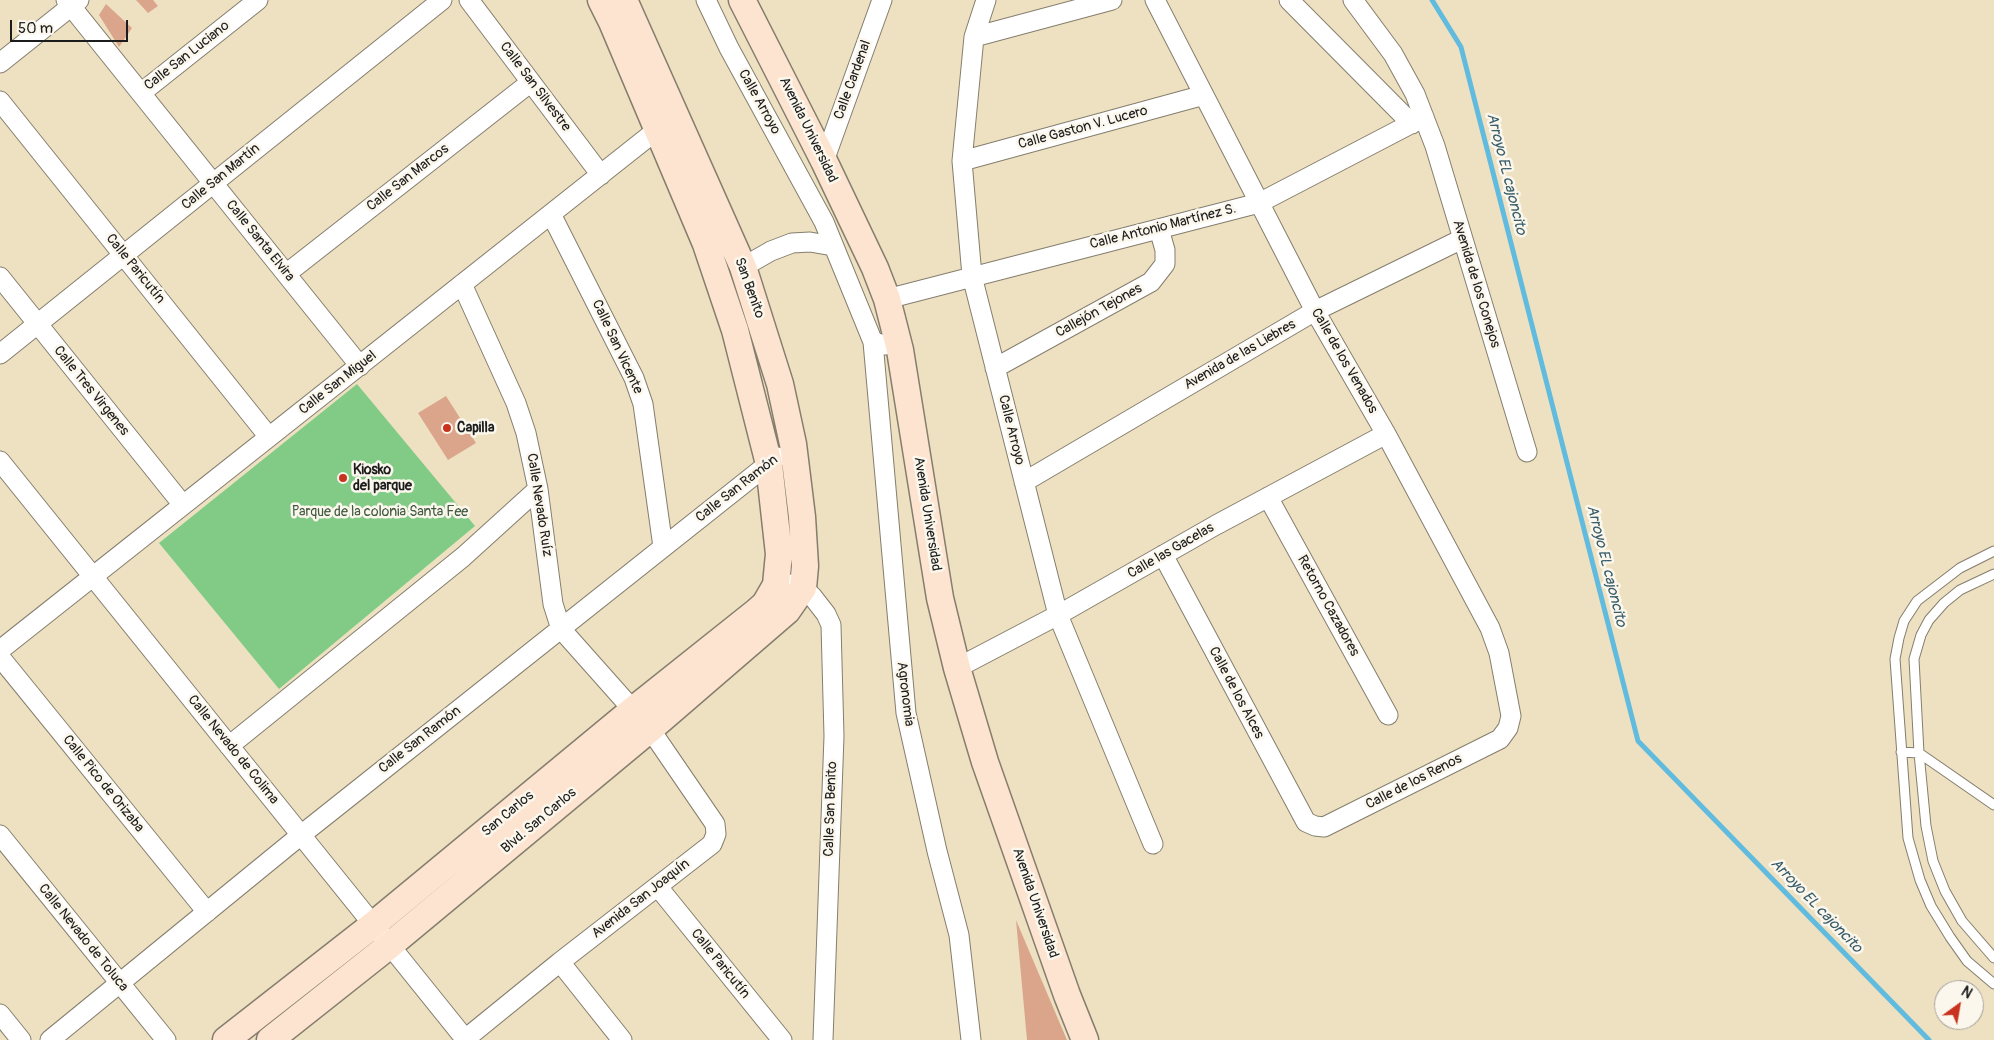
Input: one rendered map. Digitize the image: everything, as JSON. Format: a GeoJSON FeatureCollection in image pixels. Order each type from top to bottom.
{"type":"FeatureCollection","features":[{"type":"Feature","properties":{"kind":"main road","name":"San Benito"},"geometry":{"type":"LineString","coordinates":[[601,0],[743,267],[780,384],[793,444],[805,545],[805,566],[801,591]]}},
{"type":"Feature","properties":{"kind":"main road","name":"San Benito"},"geometry":{"type":"LineString","coordinates":[[624,0],[667,122],[735,330],[769,464],[779,554],[778,578]]}},
{"type":"Feature","properties":{"kind":"main road","name":"Avenida Universidad"},"geometry":{"type":"LineString","coordinates":[[742,0],[824,161],[887,299],[900,350],[940,598],[957,668],[985,762],[1067,995],[1085,1040]]}},
{"type":"Feature","properties":{"kind":"main road","name":"San Carlos"},"geometry":{"type":"LineString","coordinates":[[226,1040],[374,925],[633,710],[765,604],[772,594],[778,578]]}},
{"type":"Feature","properties":{"kind":"main road","name":"Blvd. San Carlos"},"geometry":{"type":"LineString","coordinates":[[270,1040],[390,945],[650,729],[781,616],[801,591]]}},
{"type":"Feature","properties":{"kind":"street","name":"Calle San Luciano"},"geometry":{"type":"LineString","coordinates":[[141,93],[258,0]]}},
{"type":"Feature","properties":{"kind":"street","name":"Calle San Martín"},"geometry":{"type":"LineString","coordinates":[[0,354],[442,0]]}},
{"type":"Feature","properties":{"kind":"street","name":"Calle San Silvestre"},"geometry":{"type":"LineString","coordinates":[[469,0],[601,175]]}},
{"type":"Feature","properties":{"kind":"street","name":"Calle Arroyo"},"geometry":{"type":"LineString","coordinates":[[706,0],[729,48],[814,202],[873,342]]}},
{"type":"Feature","properties":{"kind":"street","name":"Calle Cardenal"},"geometry":{"type":"LineString","coordinates":[[824,161],[882,0]]}},
{"type":"Feature","properties":{"kind":"street","name":"Calle Arroyo"},"geometry":{"type":"LineString","coordinates":[[986,0],[974,37],[962,161],[972,276],[1058,615],[1153,844]]}},
{"type":"Feature","properties":{"kind":"street"},"geometry":{"type":"LineString","coordinates":[[974,37],[1112,0]]}},
{"type":"Feature","properties":{"kind":"street","name":"Calle de los Venados"},"geometry":{"type":"LineString","coordinates":[[1155,0],[1315,310],[1386,434],[1490,628],[1499,653],[1511,716],[1508,728]]}},
{"type":"Feature","properties":{"kind":"street","name":"Avenida de los Conejos"},"geometry":{"type":"LineString","coordinates":[[1288,0],[1418,120],[1435,146],[1527,452]]}},
{"type":"Feature","properties":{"kind":"street"},"geometry":{"type":"LineString","coordinates":[[1353,0],[1393,54],[1415,94],[1418,120]]}},
{"type":"Feature","properties":{"kind":"street","name":"Calle Santa Elvira"},"geometry":{"type":"LineString","coordinates":[[72,2],[141,93],[360,366]]}},
{"type":"Feature","properties":{"kind":"street"},"geometry":{"type":"LineString","coordinates":[[0,63],[72,2]]}},
{"type":"Feature","properties":{"kind":"street","name":"Calle San Marcos"},"geometry":{"type":"LineString","coordinates":[[286,274],[531,82]]}},
{"type":"Feature","properties":{"kind":"street","name":"Calle Gaston V. Lucero"},"geometry":{"type":"LineString","coordinates":[[962,161],[1204,95]]}},
{"type":"Feature","properties":{"kind":"street","name":"Calle Paricutín"},"geometry":{"type":"LineString","coordinates":[[0,101],[269,437]]}},
{"type":"Feature","properties":{"kind":"street","name":"Calle Antonio Martínez S."},"geometry":{"type":"LineString","coordinates":[[887,299],[1260,203],[1418,120]]}},
{"type":"Feature","properties":{"kind":"street","name":"Calle San Miguel"},"geometry":{"type":"LineString","coordinates":[[0,650],[667,122]]}},
{"type":"Feature","properties":{"kind":"street","name":"Calle San Vicente"},"geometry":{"type":"LineString","coordinates":[[551,214],[634,378],[643,404],[663,547]]}},
{"type":"Feature","properties":{"kind":"street","name":"Callejón Tejones"},"geometry":{"type":"LineString","coordinates":[[996,368],[1152,282],[1165,264],[1165,250],[1158,229]]}},
{"type":"Feature","properties":{"kind":"street","name":"Avenida de las Liebres"},"geometry":{"type":"LineString","coordinates":[[1024,482],[1315,310],[1462,238]]}},
{"type":"Feature","properties":{"kind":"street"},"geometry":{"type":"LineString","coordinates":[[743,267],[771,251],[792,242],[810,242],[833,246]]}},
{"type":"Feature","properties":{"kind":"street","name":"Calle Tres Virgenes"},"geometry":{"type":"LineString","coordinates":[[0,277],[183,506]]}},
{"type":"Feature","properties":{"kind":"street","name":"Calle Nevado Ruíz"},"geometry":{"type":"LineString","coordinates":[[462,284],[516,403],[526,433],[538,488],[553,604],[561,629],[633,710]]}},
{"type":"Feature","properties":{"kind":"street"},"geometry":{"type":"LineString","coordinates":[[873,342],[900,350]]}},
{"type":"Feature","properties":{"kind":"street","name":"Agronomia"},"geometry":{"type":"LineString","coordinates":[[873,342],[906,713],[937,851],[959,935],[971,1040]]}},
{"type":"Feature","properties":{"kind":"street","name":"Calle las Gacelas"},"geometry":{"type":"LineString","coordinates":[[957,668],[1058,615],[1268,497],[1386,434]]}},
{"type":"Feature","properties":{"kind":"street","name":"Calle San Ramón"},"geometry":{"type":"LineString","coordinates":[[50,1040],[301,835],[793,444]]}},
{"type":"Feature","properties":{"kind":"street","name":"Calle Nevado de Colima"},"geometry":{"type":"LineString","coordinates":[[0,461],[465,1040]]}},
{"type":"Feature","properties":{"kind":"street"},"geometry":{"type":"LineString","coordinates":[[229,746],[463,557],[538,488]]}},
{"type":"Feature","properties":{"kind":"street","name":"Retorno Cazadores"},"geometry":{"type":"LineString","coordinates":[[1268,497],[1388,715]]}},
{"type":"Feature","properties":{"kind":"street","name":"Calle de los Alces"},"geometry":{"type":"LineString","coordinates":[[1163,555],[1300,814],[1306,822],[1315,826]]}},
{"type":"Feature","properties":{"kind":"street"},"geometry":{"type":"LineString","coordinates":[[778,578],[801,591]]}},
{"type":"Feature","properties":{"kind":"street","name":"Calle San Benito"},"geometry":{"type":"LineString","coordinates":[[801,591],[820,605],[831,625],[834,736],[823,1040]]}},
{"type":"Feature","properties":{"kind":"street","name":"Calle Pico de Orizaba"},"geometry":{"type":"LineString","coordinates":[[0,657],[207,912]]}},
{"type":"Feature","properties":{"kind":"street","name":"Calle de los Renos"},"geometry":{"type":"LineString","coordinates":[[1315,826],[1324,827],[1500,738],[1508,728]]}},
{"type":"Feature","properties":{"kind":"street","name":"Avenida San Joaquín"},"geometry":{"type":"LineString","coordinates":[[465,1040],[560,962],[712,844],[716,834],[715,824],[650,729]]}},
{"type":"Feature","properties":{"kind":"street","name":"Calle Nevado de Toluca"},"geometry":{"type":"LineString","coordinates":[[0,835],[166,1040]]}},
{"type":"Feature","properties":{"kind":"street","name":"Calle Paricutín"},"geometry":{"type":"LineString","coordinates":[[658,887],[782,1040]]}},
{"type":"Feature","properties":{"kind":"street"},"geometry":{"type":"LineString","coordinates":[[560,962],[622,1040]]}},
{"type":"Feature","properties":{"kind":"street"},"geometry":{"type":"LineString","coordinates":[[0,1014],[21,1040]]}},
{"type":"Feature","properties":{"kind":"lane"},"geometry":{"type":"LineString","coordinates":[[1994,551],[1960,568],[1917,601],[1904,621],[1895,660],[1908,838],[1931,906],[1967,961],[1994,984]]}},
{"type":"Feature","properties":{"kind":"lane"},"geometry":{"type":"LineString","coordinates":[[1994,574],[1960,590],[1944,603],[1929,620],[1921,635],[1914,659],[1919,753],[1926,826],[1933,861],[1945,890],[1962,921],[1994,958]]}},
{"type":"Feature","properties":{"kind":"lane"},"geometry":{"type":"LineString","coordinates":[[1901,752],[1919,753],[1994,805]]}},
{"type":"Feature","properties":{"kind":"green space","name":"Parque de la colonia Santa Fee"},"geometry":{"type":"Polygon","coordinates":[[[357,384],[475,526],[279,689],[159,543],[357,384]]]}},
{"type":"Feature","properties":{"kind":"building"},"geometry":{"type":"Polygon","coordinates":[[[136,0],[153,0],[158,6],[148,13],[136,0]]]}},
{"type":"Feature","properties":{"kind":"building"},"geometry":{"type":"Polygon","coordinates":[[[106,4],[132,28],[119,47],[99,15],[106,4]]]}},
{"type":"Feature","properties":{"kind":"building","name":"Capilla"},"geometry":{"type":"Polygon","coordinates":[[[446,396],[476,443],[448,460],[418,413],[446,396]]]}},
{"type":"Feature","properties":{"kind":"building"},"geometry":{"type":"Polygon","coordinates":[[[1016,920],[1067,1040],[1027,1040],[1016,920]]]}},
{"type":"Feature","properties":{"kind":"waterway","name":"Arroyo EL cajoncito"},"geometry":{"type":"LineString","coordinates":[[1432,0],[1461,47],[1638,741],[1929,1040]]}},
{"type":"Feature","properties":{"kind":"place","name":"Capilla"},"geometry":{"type":"Point","coordinates":[447,428]}},
{"type":"Feature","properties":{"kind":"place","name":"Kiosko del parque"},"geometry":{"type":"Point","coordinates":[343,478]}}]}
